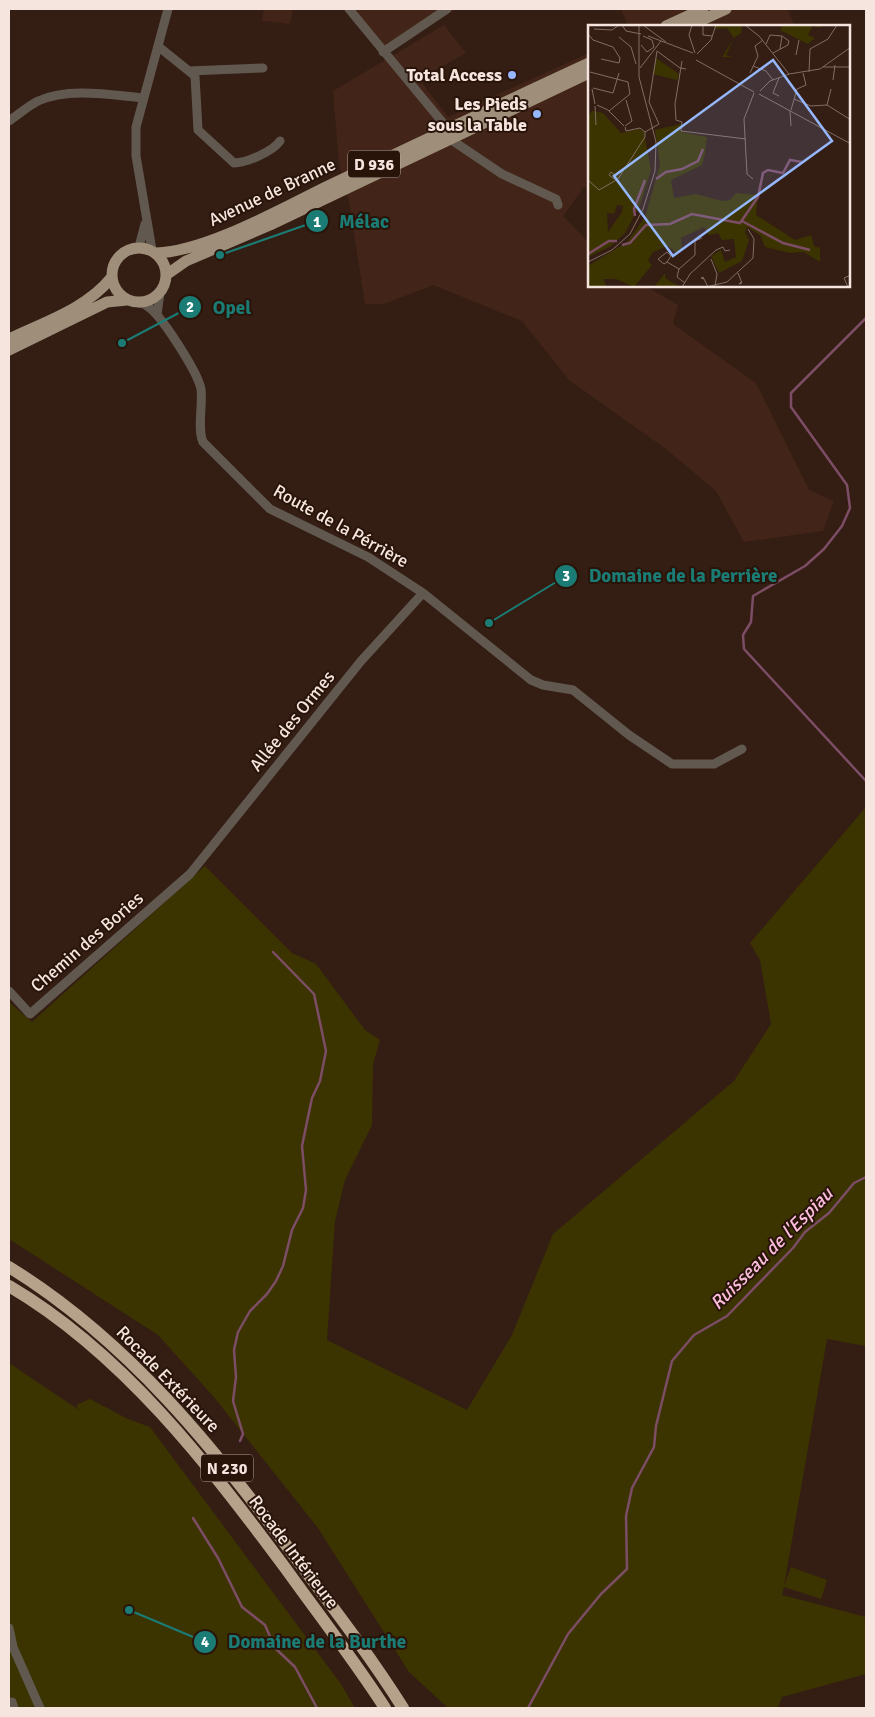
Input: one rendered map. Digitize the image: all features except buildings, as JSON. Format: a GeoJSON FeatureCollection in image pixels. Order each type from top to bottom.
{"type":"FeatureCollection","features":[{"type":"Feature","properties":{"kind":"highway","name":"Rocade Extérieure"},"geometry":{"type":"LineString","coordinates":[[9,1267],[74,1312],[146,1376],[178,1410],[251,1497],[356,1638],[403,1708]]}},
{"type":"Feature","properties":{"kind":"highway","name":"Rocade Intérieure"},"geometry":{"type":"LineString","coordinates":[[9,1286],[67,1327],[104,1358],[145,1397],[195,1452],[278,1558],[385,1708]]}},
{"type":"Feature","properties":{"kind":"main road"},"geometry":{"type":"LineString","coordinates":[[668,25],[703,9]]}},
{"type":"Feature","properties":{"kind":"main road"},"geometry":{"type":"LineString","coordinates":[[690,25],[726,9]]}},
{"type":"Feature","properties":{"kind":"main road","name":"Avenue de Branne"},"geometry":{"type":"LineString","coordinates":[[166,275],[186,261],[270,225],[588,64]]}},
{"type":"Feature","properties":{"kind":"main road","name":"Avenue de Branne"},"geometry":{"type":"LineString","coordinates":[[154,252],[172,253],[201,244],[588,73]]}},
{"type":"Feature","properties":{"kind":"main road"},"geometry":{"type":"LineString","coordinates":[[9,350],[107,302],[145,302],[160,293],[166,275],[165,267],[154,252],[138,247],[121,253],[112,269],[111,278],[120,295],[132,301]]}},
{"type":"Feature","properties":{"kind":"main road"},"geometry":{"type":"LineString","coordinates":[[9,339],[86,302],[94,297],[111,278]]}},
{"type":"Feature","properties":{"kind":"street"},"geometry":{"type":"LineString","coordinates":[[154,252],[146,221],[136,156],[136,127],[168,9]]}},
{"type":"Feature","properties":{"kind":"street"},"geometry":{"type":"LineString","coordinates":[[349,9],[449,134],[502,174],[556,199],[558,204]]}},
{"type":"Feature","properties":{"kind":"street"},"geometry":{"type":"LineString","coordinates":[[384,52],[447,9]]}},
{"type":"Feature","properties":{"kind":"street"},"geometry":{"type":"LineString","coordinates":[[159,47],[195,76],[198,130],[234,163],[276,147],[280,141]]}},
{"type":"Feature","properties":{"kind":"street"},"geometry":{"type":"LineString","coordinates":[[189,71],[262,68]]}},
{"type":"Feature","properties":{"kind":"street"},"geometry":{"type":"LineString","coordinates":[[9,121],[38,101],[58,95],[84,94],[143,98]]}},
{"type":"Feature","properties":{"kind":"street"},"geometry":{"type":"LineString","coordinates":[[138,247],[146,221]]}},
{"type":"Feature","properties":{"kind":"street"},"geometry":{"type":"LineString","coordinates":[[157,315],[160,293]]}},
{"type":"Feature","properties":{"kind":"street"},"geometry":{"type":"LineString","coordinates":[[132,301],[147,306],[157,315]]}},
{"type":"Feature","properties":{"kind":"street","name":"Route de la Pérrière"},"geometry":{"type":"LineString","coordinates":[[157,315],[191,364],[200,386],[202,414],[200,436],[203,442],[270,509],[368,557],[423,593],[531,680],[543,685],[573,690],[629,734],[672,764],[714,764],[742,748]]}},
{"type":"Feature","properties":{"kind":"street","name":"Allée des Ormes"},"geometry":{"type":"LineString","coordinates":[[190,874],[361,661],[423,593]]}},
{"type":"Feature","properties":{"kind":"street","name":"Chemin des Bories"},"geometry":{"type":"LineString","coordinates":[[9,991],[30,1014],[190,874]]}},
{"type":"Feature","properties":{"kind":"street"},"geometry":{"type":"LineString","coordinates":[[9,1628],[13,1647],[40,1708]]}},
{"type":"Feature","properties":{"kind":"street"},"geometry":{"type":"LineString","coordinates":[[9,1703],[12,1702],[14,1708]]}},
{"type":"Feature","properties":{"kind":"shaded area"},"geometry":{"type":"Polygon","coordinates":[[[264,9],[293,9],[290,24],[262,21],[264,9]]]}},
{"type":"Feature","properties":{"kind":"shaded area"},"geometry":{"type":"Polygon","coordinates":[[[350,9],[457,9],[383,52],[350,9]]]}},
{"type":"Feature","properties":{"kind":"shaded area"},"geometry":{"type":"Polygon","coordinates":[[[621,9],[787,9],[795,25],[628,25],[621,9]]]}},
{"type":"Feature","properties":{"kind":"shaded area"},"geometry":{"type":"Polygon","coordinates":[[[444,25],[466,53],[419,79],[448,117],[588,53],[588,188],[584,187],[563,216],[588,242],[588,288],[648,288],[678,305],[673,324],[756,383],[809,490],[834,501],[823,531],[744,542],[716,491],[666,449],[569,380],[522,321],[433,285],[384,304],[365,304],[349,202],[339,164],[333,91],[444,25]]]}},
{"type":"Feature","properties":{"kind":"shaded area"},"geometry":{"type":"Polygon","coordinates":[[[866,807],[866,1346],[827,1339],[784,1586],[791,1567],[827,1580],[821,1599],[784,1587],[782,1595],[866,1617],[866,1674],[782,1697],[778,1708],[448,1708],[409,1672],[318,1528],[213,1396],[158,1335],[9,1239],[9,1002],[32,1022],[205,866],[292,953],[316,964],[365,1030],[380,1040],[373,1064],[372,1125],[345,1180],[335,1221],[327,1340],[467,1410],[512,1335],[553,1234],[734,1081],[771,1024],[760,960],[750,943],[866,807]]]}},
{"type":"Feature","properties":{"kind":"shaded area"},"geometry":{"type":"Polygon","coordinates":[[[9,1363],[79,1410],[76,1405],[90,1399],[128,1419],[150,1427],[341,1684],[355,1708],[9,1708],[9,1363]]]}},
{"type":"Feature","properties":{"kind":"waterway","name":"Ruisseau de l'Espiau"},"geometry":{"type":"LineString","coordinates":[[866,318],[791,393],[791,407],[847,485],[850,508],[842,526],[824,549],[805,566],[753,596],[751,622],[743,635],[744,649],[866,781]]}},
{"type":"Feature","properties":{"kind":"waterway"},"geometry":{"type":"LineString","coordinates":[[240,1441],[243,1434],[233,1401],[236,1377],[234,1350],[238,1332],[250,1311],[267,1294],[276,1281],[283,1266],[292,1230],[303,1208],[306,1190],[302,1146],[312,1098],[320,1081],[326,1051],[314,994],[273,952]]}},
{"type":"Feature","properties":{"kind":"waterway","name":"Ruisseau de l'Espiau"},"geometry":{"type":"LineString","coordinates":[[528,1708],[568,1634],[601,1594],[627,1569],[626,1516],[632,1488],[654,1447],[656,1426],[672,1361],[694,1335],[727,1316],[793,1248],[805,1232],[829,1213],[854,1183],[866,1177]]}},
{"type":"Feature","properties":{"kind":"waterway"},"geometry":{"type":"LineString","coordinates":[[193,1518],[218,1558],[242,1607],[265,1625],[275,1648],[295,1667],[317,1708]]}},
{"type":"Feature","properties":{"kind":"place","name":"Total Access"},"geometry":{"type":"Point","coordinates":[512,75]}},
{"type":"Feature","properties":{"kind":"place","name":"Les Pieds sous la Table"},"geometry":{"type":"Point","coordinates":[537,114]}},
{"type":"Feature","properties":{"kind":"place","name":"Mélac"},"geometry":{"type":"Point","coordinates":[220,255]}},
{"type":"Feature","properties":{"kind":"place","name":"Opel"},"geometry":{"type":"Point","coordinates":[122,343]}},
{"type":"Feature","properties":{"kind":"place","name":"Domaine de la Perrière"},"geometry":{"type":"Point","coordinates":[489,623]}},
{"type":"Feature","properties":{"kind":"place","name":"Domaine de la Burthe"},"geometry":{"type":"Point","coordinates":[129,1610]}}]}
